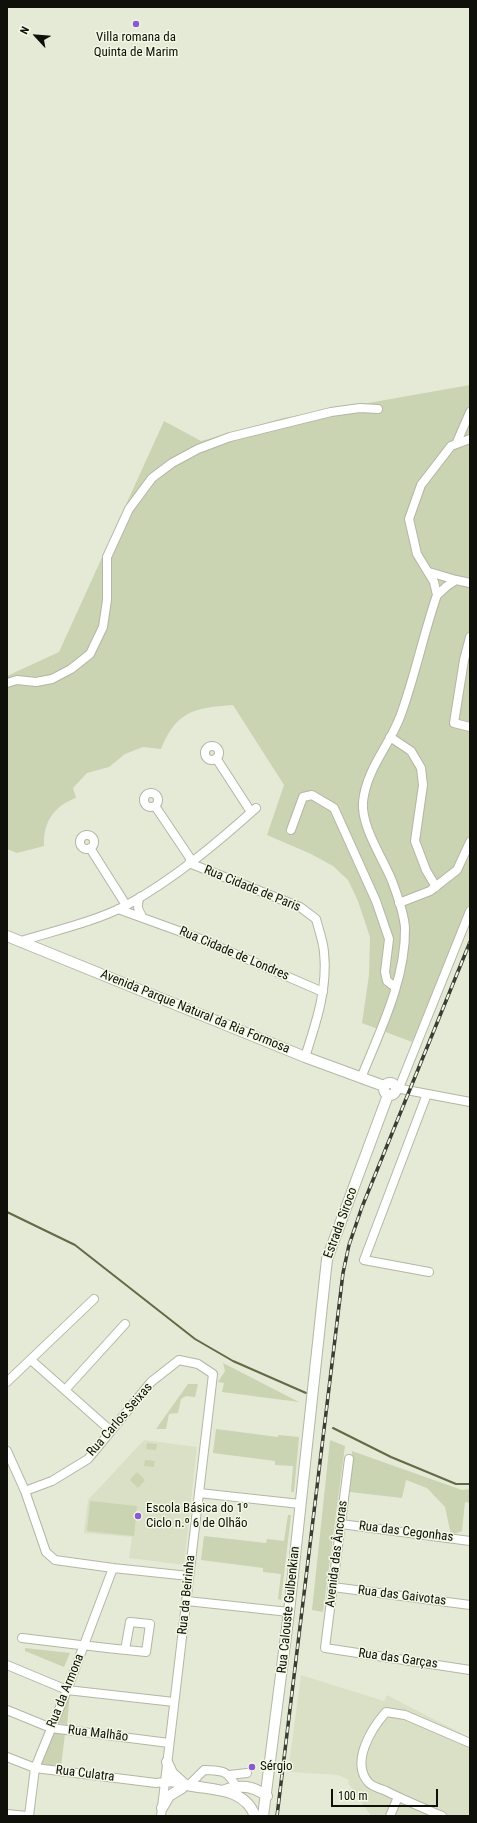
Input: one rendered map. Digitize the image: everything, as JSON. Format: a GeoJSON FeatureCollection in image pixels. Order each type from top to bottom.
{"type":"FeatureCollection","features":[{"type":"Feature","properties":{"kind":"street"},"geometry":{"type":"LineString","coordinates":[[7,683],[17,680],[36,682],[52,679],[71,669],[90,654],[103,627],[107,600],[107,557],[129,509],[152,478],[172,463],[198,449],[230,437],[331,412],[360,408],[378,409]]}},
{"type":"Feature","properties":{"kind":"street"},"geometry":{"type":"LineString","coordinates":[[457,442],[470,412]]}},
{"type":"Feature","properties":{"kind":"street"},"geometry":{"type":"LineString","coordinates":[[361,1078],[396,987],[402,958],[405,927],[391,880],[365,819],[363,803],[366,785],[378,756],[390,738],[400,717],[437,595],[434,582],[417,554],[408,519],[421,485],[451,446],[457,442],[470,439]]}},
{"type":"Feature","properties":{"kind":"street"},"geometry":{"type":"LineString","coordinates":[[429,572],[470,583]]}},
{"type":"Feature","properties":{"kind":"street"},"geometry":{"type":"LineString","coordinates":[[437,595],[456,580]]}},
{"type":"Feature","properties":{"kind":"street"},"geometry":{"type":"LineString","coordinates":[[470,637],[464,660],[454,722],[470,727]]}},
{"type":"Feature","properties":{"kind":"street"},"geometry":{"type":"LineString","coordinates":[[390,738],[411,751],[421,768],[423,785],[415,841],[426,870],[436,887]]}},
{"type":"Feature","properties":{"kind":"street"},"geometry":{"type":"LineString","coordinates":[[21,941],[85,923],[126,905],[156,888],[224,836],[254,810],[216,758]]}},
{"type":"Feature","properties":{"kind":"street"},"geometry":{"type":"LineString","coordinates":[[291,830],[303,797],[312,795],[334,808],[378,907],[389,939],[385,972],[387,981],[396,987]]}},
{"type":"Feature","properties":{"kind":"street","name":"Rua Cidade de Paris"},"geometry":{"type":"LineString","coordinates":[[154,806],[190,862],[300,907],[316,919],[324,952],[324,992],[316,1024],[305,1057]]}},
{"type":"Feature","properties":{"kind":"street"},"geometry":{"type":"LineString","coordinates":[[399,903],[430,891],[457,870],[470,842]]}},
{"type":"Feature","properties":{"kind":"street"},"geometry":{"type":"LineString","coordinates":[[90,848],[126,905]]}},
{"type":"Feature","properties":{"kind":"street"},"geometry":{"type":"LineString","coordinates":[[140,897],[137,905],[138,911],[143,918]]}},
{"type":"Feature","properties":{"kind":"street","name":"Rua Cidade de Londres"},"geometry":{"type":"LineString","coordinates":[[118,909],[198,938],[324,992]]}},
{"type":"Feature","properties":{"kind":"street"},"geometry":{"type":"LineString","coordinates":[[470,911],[392,1089],[470,1102]]}},
{"type":"Feature","properties":{"kind":"street","name":"Avenida Parque Natural da Ria Formosa"},"geometry":{"type":"LineString","coordinates":[[7,936],[305,1057],[392,1089]]}},
{"type":"Feature","properties":{"kind":"street","name":"Estrada Siroco"},"geometry":{"type":"LineString","coordinates":[[312,1404],[327,1259],[392,1089]]}},
{"type":"Feature","properties":{"kind":"street"},"geometry":{"type":"LineString","coordinates":[[427,1094],[364,1260],[429,1272]]}},
{"type":"Feature","properties":{"kind":"street"},"geometry":{"type":"LineString","coordinates":[[7,1382],[94,1299]]}},
{"type":"Feature","properties":{"kind":"street"},"geometry":{"type":"LineString","coordinates":[[65,1390],[125,1324]]}},
{"type":"Feature","properties":{"kind":"street"},"geometry":{"type":"LineString","coordinates":[[31,1360],[111,1431]]}},
{"type":"Feature","properties":{"kind":"street","name":"Rua Carlos Seixas"},"geometry":{"type":"LineString","coordinates":[[25,1491],[52,1481],[88,1459],[152,1382],[178,1360],[198,1364],[213,1374]]}},
{"type":"Feature","properties":{"kind":"street","name":"Rua da Beirinha"},"geometry":{"type":"LineString","coordinates":[[161,1812],[213,1374]]}},
{"type":"Feature","properties":{"kind":"street","name":"Rua Calouste Gulbenkian"},"geometry":{"type":"LineString","coordinates":[[263,1816],[267,1796],[289,1612],[312,1404]]}},
{"type":"Feature","properties":{"kind":"street"},"geometry":{"type":"LineString","coordinates":[[7,1451],[25,1491],[46,1552],[55,1560],[189,1576]]}},
{"type":"Feature","properties":{"kind":"street","name":"Avenida das Âncoras"},"geometry":{"type":"LineString","coordinates":[[325,1648],[334,1587],[349,1459]]}},
{"type":"Feature","properties":{"kind":"street"},"geometry":{"type":"LineString","coordinates":[[198,1493],[300,1504]]}},
{"type":"Feature","properties":{"kind":"street","name":"Rua das Cegonhas"},"geometry":{"type":"LineString","coordinates":[[341,1524],[470,1541]]}},
{"type":"Feature","properties":{"kind":"street","name":"Rua da Armona"},"geometry":{"type":"LineString","coordinates":[[28,1816],[35,1768],[67,1690],[113,1568]]}},
{"type":"Feature","properties":{"kind":"street","name":"Rua das Gaivotas"},"geometry":{"type":"LineString","coordinates":[[334,1587],[470,1605]]}},
{"type":"Feature","properties":{"kind":"street"},"geometry":{"type":"LineString","coordinates":[[186,1601],[289,1612]]}},
{"type":"Feature","properties":{"kind":"street"},"geometry":{"type":"LineString","coordinates":[[22,1638],[125,1650]]}},
{"type":"Feature","properties":{"kind":"street","name":"Rua das Garças"},"geometry":{"type":"LineString","coordinates":[[325,1648],[470,1670]]}},
{"type":"Feature","properties":{"kind":"street"},"geometry":{"type":"LineString","coordinates":[[7,1665],[67,1690],[174,1702]]}},
{"type":"Feature","properties":{"kind":"street","name":"Rua Malhão"},"geometry":{"type":"LineString","coordinates":[[7,1710],[51,1728],[169,1743]]}},
{"type":"Feature","properties":{"kind":"street"},"geometry":{"type":"LineString","coordinates":[[442,1816],[370,1784],[361,1770],[362,1757],[367,1741],[375,1724],[386,1712],[405,1715],[470,1743]]}},
{"type":"Feature","properties":{"kind":"street","name":"Rua Culatra"},"geometry":{"type":"LineString","coordinates":[[7,1757],[35,1768],[156,1783],[165,1782]]}},
{"type":"Feature","properties":{"kind":"street"},"geometry":{"type":"LineString","coordinates":[[167,1762],[172,1773],[184,1785]]}},
{"type":"Feature","properties":{"kind":"street"},"geometry":{"type":"LineString","coordinates":[[161,1812],[169,1796],[204,1770],[222,1771],[230,1775],[247,1773]]}},
{"type":"Feature","properties":{"kind":"street"},"geometry":{"type":"LineString","coordinates":[[230,1775],[236,1791],[247,1803],[255,1816]]}},
{"type":"Feature","properties":{"kind":"street"},"geometry":{"type":"LineString","coordinates":[[236,1791],[262,1784],[269,1776]]}},
{"type":"Feature","properties":{"kind":"street"},"geometry":{"type":"LineString","coordinates":[[165,1782],[172,1780],[184,1785],[236,1791],[251,1797],[267,1796]]}},
{"type":"Feature","properties":{"kind":"street"},"geometry":{"type":"LineString","coordinates":[[250,1786],[267,1796]]}},
{"type":"Feature","properties":{"kind":"street"},"geometry":{"type":"LineString","coordinates":[[390,1816],[398,1797]]}},
{"type":"Feature","properties":{"kind":"street"},"geometry":{"type":"LineString","coordinates":[[7,1814],[28,1816]]}},
{"type":"Feature","properties":{"kind":"shaded area"},"geometry":{"type":"Polygon","coordinates":[[[470,385],[470,904],[412,1042],[362,1023],[369,975],[370,937],[358,901],[348,880],[333,866],[311,854],[267,835],[284,785],[233,705],[198,710],[189,714],[174,726],[161,749],[143,747],[125,754],[109,767],[87,773],[73,788],[76,798],[68,801],[51,816],[45,830],[44,846],[17,853],[7,849],[7,676],[59,652],[164,421],[201,441],[283,418],[470,385]]]}},
{"type":"Feature","properties":{"kind":"shaded area"},"geometry":{"type":"Polygon","coordinates":[[[223,1363],[299,1402],[222,1392],[224,1383],[218,1382],[225,1371],[223,1363]]]}},
{"type":"Feature","properties":{"kind":"shaded area"},"geometry":{"type":"Polygon","coordinates":[[[188,1384],[198,1384],[195,1397],[186,1396],[181,1399],[178,1413],[169,1414],[166,1429],[156,1429],[188,1384]]]}},
{"type":"Feature","properties":{"kind":"shaded area"},"geometry":{"type":"Polygon","coordinates":[[[216,1429],[278,1437],[278,1435],[299,1437],[294,1492],[291,1492],[293,1466],[275,1465],[275,1461],[213,1453],[216,1429]]]}},
{"type":"Feature","properties":{"kind":"shaded area","name":"Escola Básica do 1º Ciclo n.º 6 de Olhão"},"geometry":{"type":"Polygon","coordinates":[[[144,1440],[197,1447],[184,1565],[129,1558],[132,1537],[84,1533],[88,1500],[144,1440]]]}},
{"type":"Feature","properties":{"kind":"shaded area"},"geometry":{"type":"Polygon","coordinates":[[[330,1440],[345,1446],[323,1612],[312,1610],[330,1440]]]}},
{"type":"Feature","properties":{"kind":"shaded area"},"geometry":{"type":"Polygon","coordinates":[[[147,1443],[157,1444],[156,1450],[146,1449],[147,1443]]]}},
{"type":"Feature","properties":{"kind":"shaded area"},"geometry":{"type":"Polygon","coordinates":[[[352,1451],[462,1490],[470,1489],[470,1503],[465,1502],[462,1531],[451,1535],[445,1507],[427,1488],[406,1480],[402,1498],[350,1492],[352,1451]]]}},
{"type":"Feature","properties":{"kind":"shaded area"},"geometry":{"type":"Polygon","coordinates":[[[145,1460],[155,1461],[154,1467],[144,1466],[145,1460]]]}},
{"type":"Feature","properties":{"kind":"shaded area"},"geometry":{"type":"Polygon","coordinates":[[[137,1472],[145,1480],[138,1488],[130,1480],[137,1472]]]}},
{"type":"Feature","properties":{"kind":"shaded area"},"geometry":{"type":"Polygon","coordinates":[[[90,1501],[137,1506],[134,1536],[87,1531],[90,1501]]]}},
{"type":"Feature","properties":{"kind":"shaded area"},"geometry":{"type":"Polygon","coordinates":[[[288,1515],[291,1515],[281,1600],[278,1599],[281,1574],[263,1572],[263,1568],[201,1560],[204,1536],[266,1543],[267,1539],[284,1541],[288,1515]]]}},
{"type":"Feature","properties":{"kind":"shaded area"},"geometry":{"type":"Polygon","coordinates":[[[25,1648],[70,1653],[64,1667],[25,1651],[25,1648]]]}},
{"type":"Feature","properties":{"kind":"shaded area"},"geometry":{"type":"Polygon","coordinates":[[[301,1675],[384,1701],[387,1695],[470,1738],[470,1816],[371,1816],[348,1783],[349,1780],[338,1775],[288,1772],[301,1675]]]}},
{"type":"Feature","properties":{"kind":"shaded area"},"geometry":{"type":"Polygon","coordinates":[[[70,1693],[67,1725],[58,1723],[57,1722],[70,1693]]]}},
{"type":"Feature","properties":{"kind":"shaded area"},"geometry":{"type":"Polygon","coordinates":[[[54,1733],[65,1734],[61,1766],[42,1765],[40,1762],[54,1733]]]}},
{"type":"Feature","properties":{"kind":"waterway"},"geometry":{"type":"LineString","coordinates":[[7,1212],[75,1245],[195,1339],[233,1361],[306,1393]]}},
{"type":"Feature","properties":{"kind":"waterway"},"geometry":{"type":"LineString","coordinates":[[333,1428],[391,1457],[456,1484],[470,1484]]}},
{"type":"Feature","properties":{"kind":"railway"},"geometry":{"type":"LineString","coordinates":[[277,1816],[343,1273],[349,1245],[362,1207],[470,942]]}},
{"type":"Feature","properties":{"kind":"place","name":"Villa romana da Quinta de Marim"},"geometry":{"type":"Point","coordinates":[136,24]}},
{"type":"Feature","properties":{"kind":"place","name":"Escola Básica do 1º Ciclo n.º 6 de Olhão"},"geometry":{"type":"Point","coordinates":[138,1516]}},
{"type":"Feature","properties":{"kind":"place","name":"Sérgio"},"geometry":{"type":"Point","coordinates":[252,1767]}}]}
